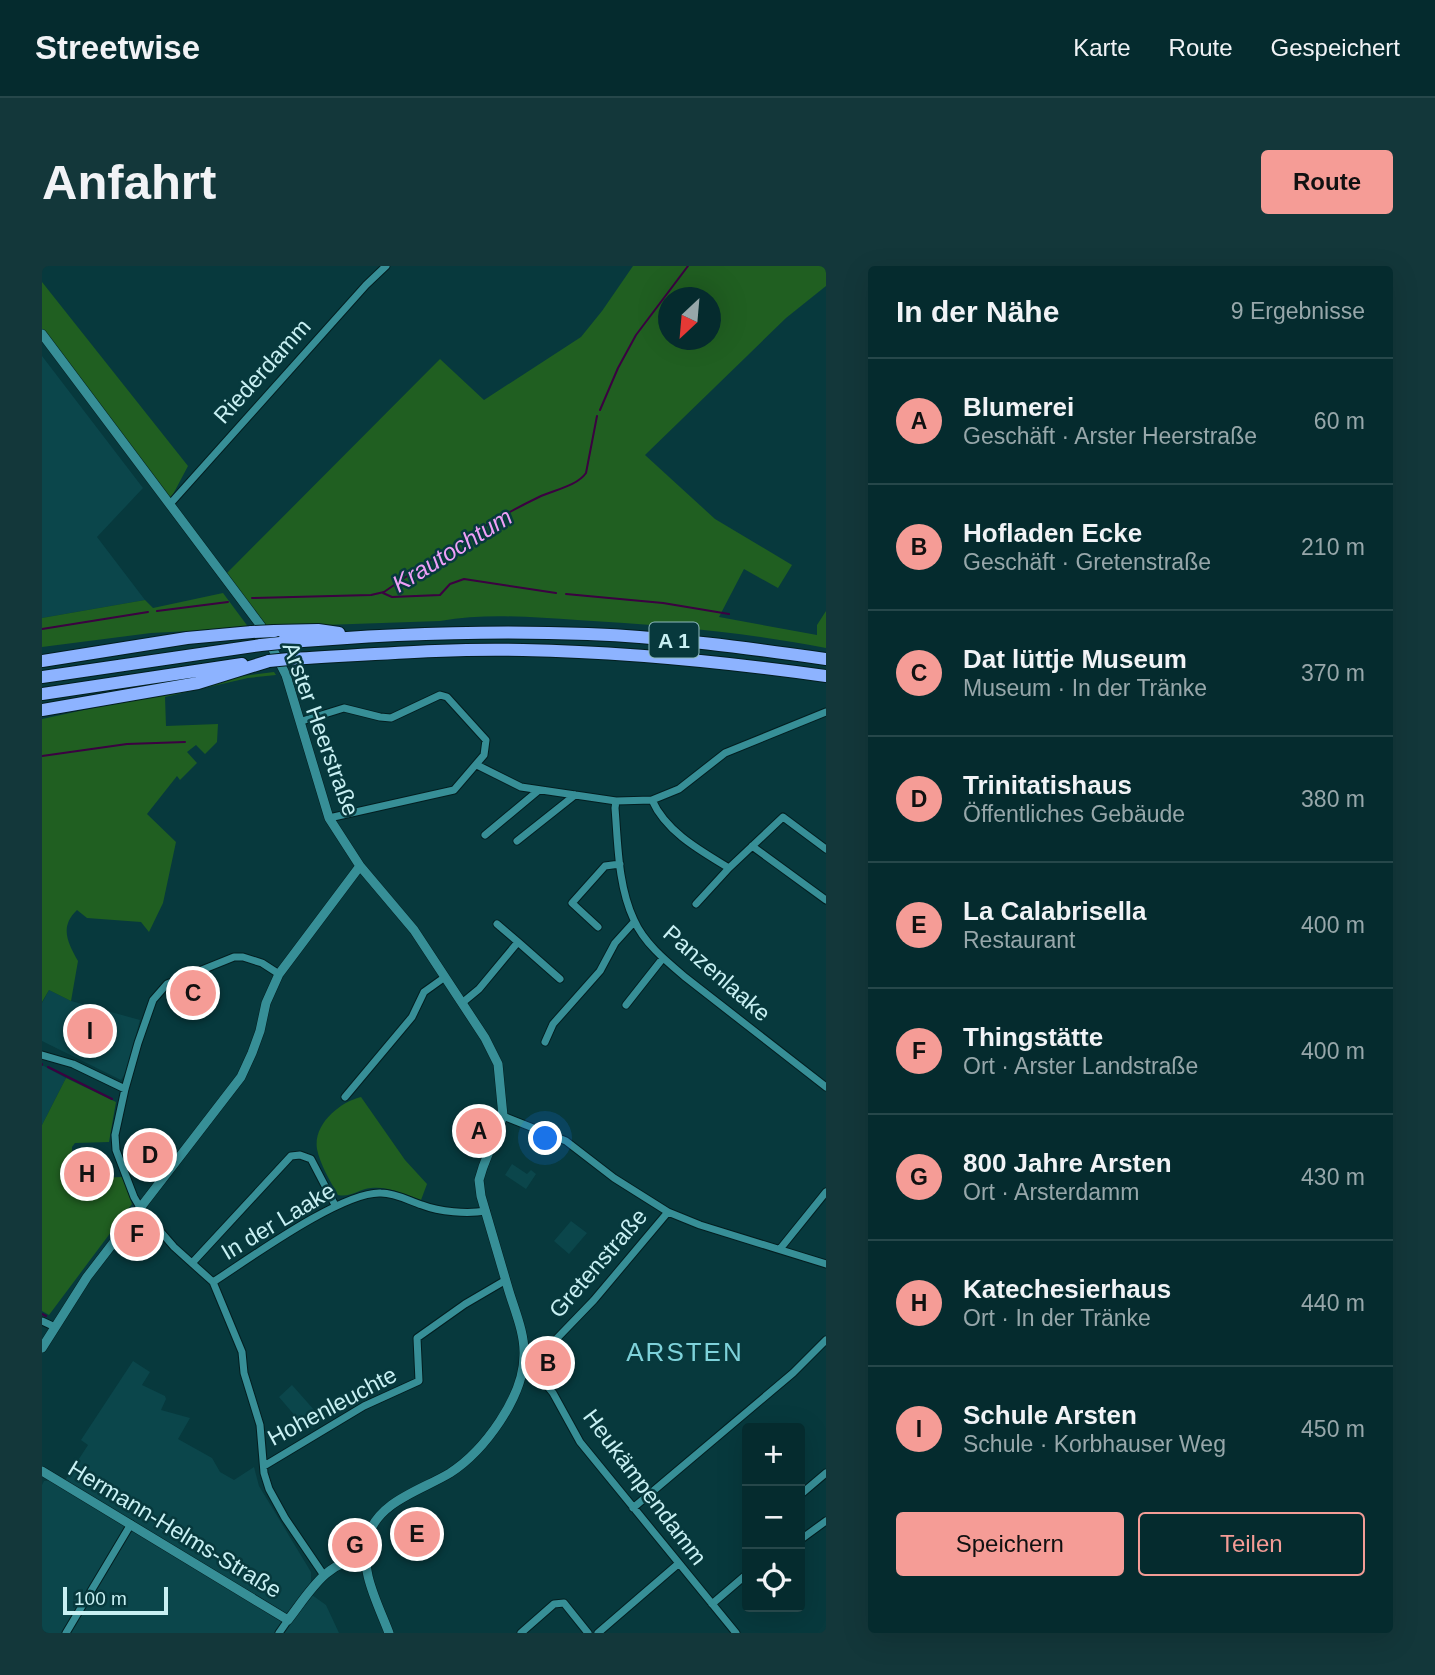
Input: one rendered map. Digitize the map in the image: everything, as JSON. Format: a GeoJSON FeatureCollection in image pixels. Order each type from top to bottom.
{"type":"FeatureCollection","features":[{"type":"Feature","properties":{"kind":"highway"},"geometry":{"type":"LineString","coordinates":[[42,661],[187,638],[252,632],[277,637]]}},
{"type":"Feature","properties":{"kind":"highway","name":"A 1"},"geometry":{"type":"LineString","coordinates":[[42,677],[261,645],[277,637],[435,633],[591,634],[666,639],[826,659]]}},
{"type":"Feature","properties":{"kind":"highway","name":"A 1"},"geometry":{"type":"LineString","coordinates":[[42,694],[289,659],[434,651],[521,650],[664,657],[826,676]]}},
{"type":"Feature","properties":{"kind":"highway"},"geometry":{"type":"LineString","coordinates":[[42,654],[71,656]]}},
{"type":"Feature","properties":{"kind":"highway"},"geometry":{"type":"LineString","coordinates":[[42,710],[198,683],[269,662]]}},
{"type":"Feature","properties":{"kind":"street","name":"Riederdamm"},"geometry":{"type":"LineString","coordinates":[[170,504],[386,266]]}},
{"type":"Feature","properties":{"kind":"street","name":"Arster Heerstraße"},"geometry":{"type":"LineString","coordinates":[[42,334],[261,626],[286,675],[329,818],[360,866],[414,930],[492,1050],[498,1064],[503,1116],[479,1180],[523,1340],[526,1370],[505,1413],[491,1435],[473,1454],[449,1474],[393,1504],[377,1517],[368,1537],[365,1558]]}},
{"type":"Feature","properties":{"kind":"street"},"geometry":{"type":"LineString","coordinates":[[302,721],[344,708],[391,718],[440,695],[447,697],[483,735],[486,748],[477,765],[456,788],[329,818]]}},
{"type":"Feature","properties":{"kind":"street"},"geometry":{"type":"LineString","coordinates":[[477,765],[521,788],[616,802],[652,800],[679,789],[725,753],[826,712]]}},
{"type":"Feature","properties":{"kind":"street"},"geometry":{"type":"LineString","coordinates":[[485,835],[539,790]]}},
{"type":"Feature","properties":{"kind":"street"},"geometry":{"type":"LineString","coordinates":[[516,841],[575,795]]}},
{"type":"Feature","properties":{"kind":"street"},"geometry":{"type":"LineString","coordinates":[[652,800],[658,813],[695,848],[729,868]]}},
{"type":"Feature","properties":{"kind":"street","name":"Panzenlaake"},"geometry":{"type":"LineString","coordinates":[[616,802],[620,864],[625,895],[634,922],[663,958],[826,1087]]}},
{"type":"Feature","properties":{"kind":"street"},"geometry":{"type":"LineString","coordinates":[[696,904],[729,868],[783,817],[826,849]]}},
{"type":"Feature","properties":{"kind":"street"},"geometry":{"type":"LineString","coordinates":[[752,846],[826,900]]}},
{"type":"Feature","properties":{"kind":"street"},"geometry":{"type":"LineString","coordinates":[[598,928],[569,900],[605,866],[620,864]]}},
{"type":"Feature","properties":{"kind":"street"},"geometry":{"type":"LineString","coordinates":[[42,1348],[87,1277],[241,1077],[252,1054],[266,1003],[279,974],[360,866]]}},
{"type":"Feature","properties":{"kind":"street"},"geometry":{"type":"LineString","coordinates":[[545,1042],[558,1018],[600,971],[615,943],[634,922]]}},
{"type":"Feature","properties":{"kind":"street"},"geometry":{"type":"LineString","coordinates":[[496,923],[560,979]]}},
{"type":"Feature","properties":{"kind":"street"},"geometry":{"type":"LineString","coordinates":[[462,1003],[479,989],[518,942]]}},
{"type":"Feature","properties":{"kind":"street"},"geometry":{"type":"LineString","coordinates":[[279,974],[250,958],[234,957],[167,984],[153,1000],[125,1089],[116,1135],[116,1150],[141,1209],[174,1247],[213,1282],[242,1352],[244,1373],[260,1425],[269,1489],[323,1574]]}},
{"type":"Feature","properties":{"kind":"street"},"geometry":{"type":"LineString","coordinates":[[626,1005],[663,958]]}},
{"type":"Feature","properties":{"kind":"street"},"geometry":{"type":"LineString","coordinates":[[345,1097],[412,1017],[424,992],[445,977]]}},
{"type":"Feature","properties":{"kind":"street"},"geometry":{"type":"LineString","coordinates":[[42,1055],[73,1064],[125,1089]]}},
{"type":"Feature","properties":{"kind":"street"},"geometry":{"type":"LineString","coordinates":[[503,1116],[566,1141],[614,1178],[668,1212],[700,1226],[826,1265]]}},
{"type":"Feature","properties":{"kind":"street"},"geometry":{"type":"LineString","coordinates":[[193,1262],[291,1156],[311,1158],[335,1205]]}},
{"type":"Feature","properties":{"kind":"street","name":"In der Laake"},"geometry":{"type":"LineString","coordinates":[[213,1282],[335,1205],[378,1192],[433,1208],[486,1211]]}},
{"type":"Feature","properties":{"kind":"street"},"geometry":{"type":"LineString","coordinates":[[780,1249],[826,1192]]}},
{"type":"Feature","properties":{"kind":"street","name":"Gretenstraße"},"geometry":{"type":"LineString","coordinates":[[526,1370],[594,1300],[668,1212]]}},
{"type":"Feature","properties":{"kind":"street","name":"Hohenleuchte"},"geometry":{"type":"LineString","coordinates":[[264,1465],[364,1406],[419,1381],[417,1338],[465,1304],[506,1280]]}},
{"type":"Feature","properties":{"kind":"street"},"geometry":{"type":"LineString","coordinates":[[42,1321],[55,1327]]}},
{"type":"Feature","properties":{"kind":"street"},"geometry":{"type":"LineString","coordinates":[[633,1508],[793,1373],[826,1340]]}},
{"type":"Feature","properties":{"kind":"street","name":"Heukämpendamm"},"geometry":{"type":"LineString","coordinates":[[526,1370],[539,1376],[553,1393],[580,1441],[736,1633]]}},
{"type":"Feature","properties":{"kind":"street","name":"Hermann-Helms-Straße"},"geometry":{"type":"LineString","coordinates":[[42,1471],[288,1620]]}},
{"type":"Feature","properties":{"kind":"street"},"geometry":{"type":"LineString","coordinates":[[805,1491],[826,1473]]}},
{"type":"Feature","properties":{"kind":"street"},"geometry":{"type":"LineString","coordinates":[[805,1536],[826,1521]]}},
{"type":"Feature","properties":{"kind":"street"},"geometry":{"type":"LineString","coordinates":[[66,1633],[131,1524]]}},
{"type":"Feature","properties":{"kind":"street"},"geometry":{"type":"LineString","coordinates":[[279,1633],[323,1574],[344,1561],[365,1558],[389,1633]]}},
{"type":"Feature","properties":{"kind":"street"},"geometry":{"type":"LineString","coordinates":[[598,1633],[678,1564]]}},
{"type":"Feature","properties":{"kind":"street"},"geometry":{"type":"LineString","coordinates":[[712,1604],[742,1578]]}},
{"type":"Feature","properties":{"kind":"street"},"geometry":{"type":"LineString","coordinates":[[520,1633],[554,1604],[564,1603],[588,1633]]}},
{"type":"Feature","properties":{"kind":"shaded area"},"geometry":{"type":"Polygon","coordinates":[[[42,356],[143,488],[97,537],[145,600],[42,618],[42,356]]]}},
{"type":"Feature","properties":{"kind":"shaded area"},"geometry":{"type":"Polygon","coordinates":[[[49,990],[71,1001],[140,1020],[126,1072],[121,1080],[42,1041],[42,1003],[49,990]]]}},
{"type":"Feature","properties":{"kind":"shaded area"},"geometry":{"type":"Polygon","coordinates":[[[42,1065],[66,1078],[42,1125],[42,1065]]]}},
{"type":"Feature","properties":{"kind":"shaded area"},"geometry":{"type":"Polygon","coordinates":[[[512,1164],[527,1174],[531,1170],[536,1174],[526,1189],[505,1175],[512,1164]]]}},
{"type":"Feature","properties":{"kind":"shaded area"},"geometry":{"type":"Polygon","coordinates":[[[571,1221],[587,1233],[569,1254],[554,1241],[571,1221]]]}},
{"type":"Feature","properties":{"kind":"shaded area"},"geometry":{"type":"Polygon","coordinates":[[[133,1361],[150,1372],[142,1385],[165,1396],[161,1410],[190,1418],[178,1439],[212,1458],[220,1472],[234,1480],[254,1467],[259,1486],[311,1572],[311,1582],[305,1590],[326,1605],[339,1633],[42,1633],[42,1485],[44,1481],[66,1479],[88,1445],[81,1440],[133,1361]]]}},
{"type":"Feature","properties":{"kind":"shaded area"},"geometry":{"type":"Polygon","coordinates":[[[292,1385],[323,1420],[308,1431],[279,1397],[292,1385]]]}},
{"type":"Feature","properties":{"kind":"green space"},"geometry":{"type":"Polygon","coordinates":[[[633,266],[826,266],[826,286],[786,318],[645,455],[715,519],[792,565],[778,588],[744,569],[719,617],[817,635],[817,625],[826,611],[826,648],[702,630],[526,617],[491,616],[440,621],[266,627],[226,574],[440,359],[484,400],[581,337],[633,266]]]}},
{"type":"Feature","properties":{"kind":"green space"},"geometry":{"type":"Polygon","coordinates":[[[42,282],[188,466],[170,500],[42,329],[42,282]]]}},
{"type":"Feature","properties":{"kind":"green space"},"geometry":{"type":"Polygon","coordinates":[[[223,593],[249,628],[151,633],[42,647],[42,618],[145,600],[153,608],[223,593]]]}},
{"type":"Feature","properties":{"kind":"green space"},"geometry":{"type":"Polygon","coordinates":[[[274,672],[276,675],[248,678],[165,697],[166,726],[218,724],[217,742],[205,754],[196,745],[187,752],[197,763],[180,780],[177,776],[147,814],[176,842],[163,903],[149,932],[141,922],[87,918],[77,910],[71,916],[67,929],[78,961],[71,1001],[49,990],[42,1002],[42,719],[242,676],[274,672]]]}},
{"type":"Feature","properties":{"kind":"green space"},"geometry":{"type":"Polygon","coordinates":[[[66,1078],[116,1102],[109,1142],[75,1143],[72,1147],[72,1155],[75,1158],[74,1179],[122,1177],[132,1204],[49,1315],[42,1311],[42,1125],[66,1078]]]}},
{"type":"Feature","properties":{"kind":"green space"},"geometry":{"type":"Polygon","coordinates":[[[361,1097],[405,1160],[427,1184],[421,1200],[384,1188],[338,1195],[320,1161],[317,1149],[319,1131],[337,1109],[361,1097]]]}},
{"type":"Feature","properties":{"kind":"waterway","name":"Krautochtum"},"geometry":{"type":"LineString","coordinates":[[600,410],[636,335],[688,266]]}},
{"type":"Feature","properties":{"kind":"waterway","name":"Krautochtum"},"geometry":{"type":"LineString","coordinates":[[252,598],[371,595],[384,592],[499,518],[582,477],[586,473],[597,416]]}},
{"type":"Feature","properties":{"kind":"waterway"},"geometry":{"type":"LineString","coordinates":[[383,593],[392,597],[440,595],[450,584],[464,579],[556,593]]}},
{"type":"Feature","properties":{"kind":"waterway"},"geometry":{"type":"LineString","coordinates":[[566,594],[663,603],[729,614]]}},
{"type":"Feature","properties":{"kind":"waterway","name":"Krautochtum"},"geometry":{"type":"LineString","coordinates":[[157,611],[228,602]]}},
{"type":"Feature","properties":{"kind":"waterway","name":"Krautochtum"},"geometry":{"type":"LineString","coordinates":[[42,629],[148,612]]}},
{"type":"Feature","properties":{"kind":"waterway"},"geometry":{"type":"LineString","coordinates":[[42,756],[127,744],[185,742]]}},
{"type":"Feature","properties":{"kind":"waterway"},"geometry":{"type":"LineString","coordinates":[[48,1067],[112,1099]]}},
{"type":"Feature","properties":{"kind":"waterway"},"geometry":{"type":"LineString","coordinates":[[42,1314],[46,1316]]}},
{"type":"Feature","properties":{"kind":"place","name":"Dat lüttje Museum"},"geometry":{"type":"Point","coordinates":[193,993]}},
{"type":"Feature","properties":{"kind":"place","name":"Schule Arsten"},"geometry":{"type":"Point","coordinates":[90,1031]}},
{"type":"Feature","properties":{"kind":"place","name":"Blumerei"},"geometry":{"type":"Point","coordinates":[479,1131]}},
{"type":"Feature","properties":{"kind":"place","name":"Trinitatishaus"},"geometry":{"type":"Point","coordinates":[150,1155]}},
{"type":"Feature","properties":{"kind":"place","name":"Katechesierhaus"},"geometry":{"type":"Point","coordinates":[87,1174]}},
{"type":"Feature","properties":{"kind":"place","name":"Thingstätte"},"geometry":{"type":"Point","coordinates":[137,1234]}},
{"type":"Feature","properties":{"kind":"place","name":"Hofladen Ecke"},"geometry":{"type":"Point","coordinates":[548,1363]}},
{"type":"Feature","properties":{"kind":"place","name":"La Calabrisella"},"geometry":{"type":"Point","coordinates":[417,1534]}},
{"type":"Feature","properties":{"kind":"place","name":"800 Jahre Arsten"},"geometry":{"type":"Point","coordinates":[355,1545]}},
{"type":"Feature","properties":{"kind":"district","name":"ARSTEN"},"geometry":{"type":"Point","coordinates":[685,1352]}}]}
